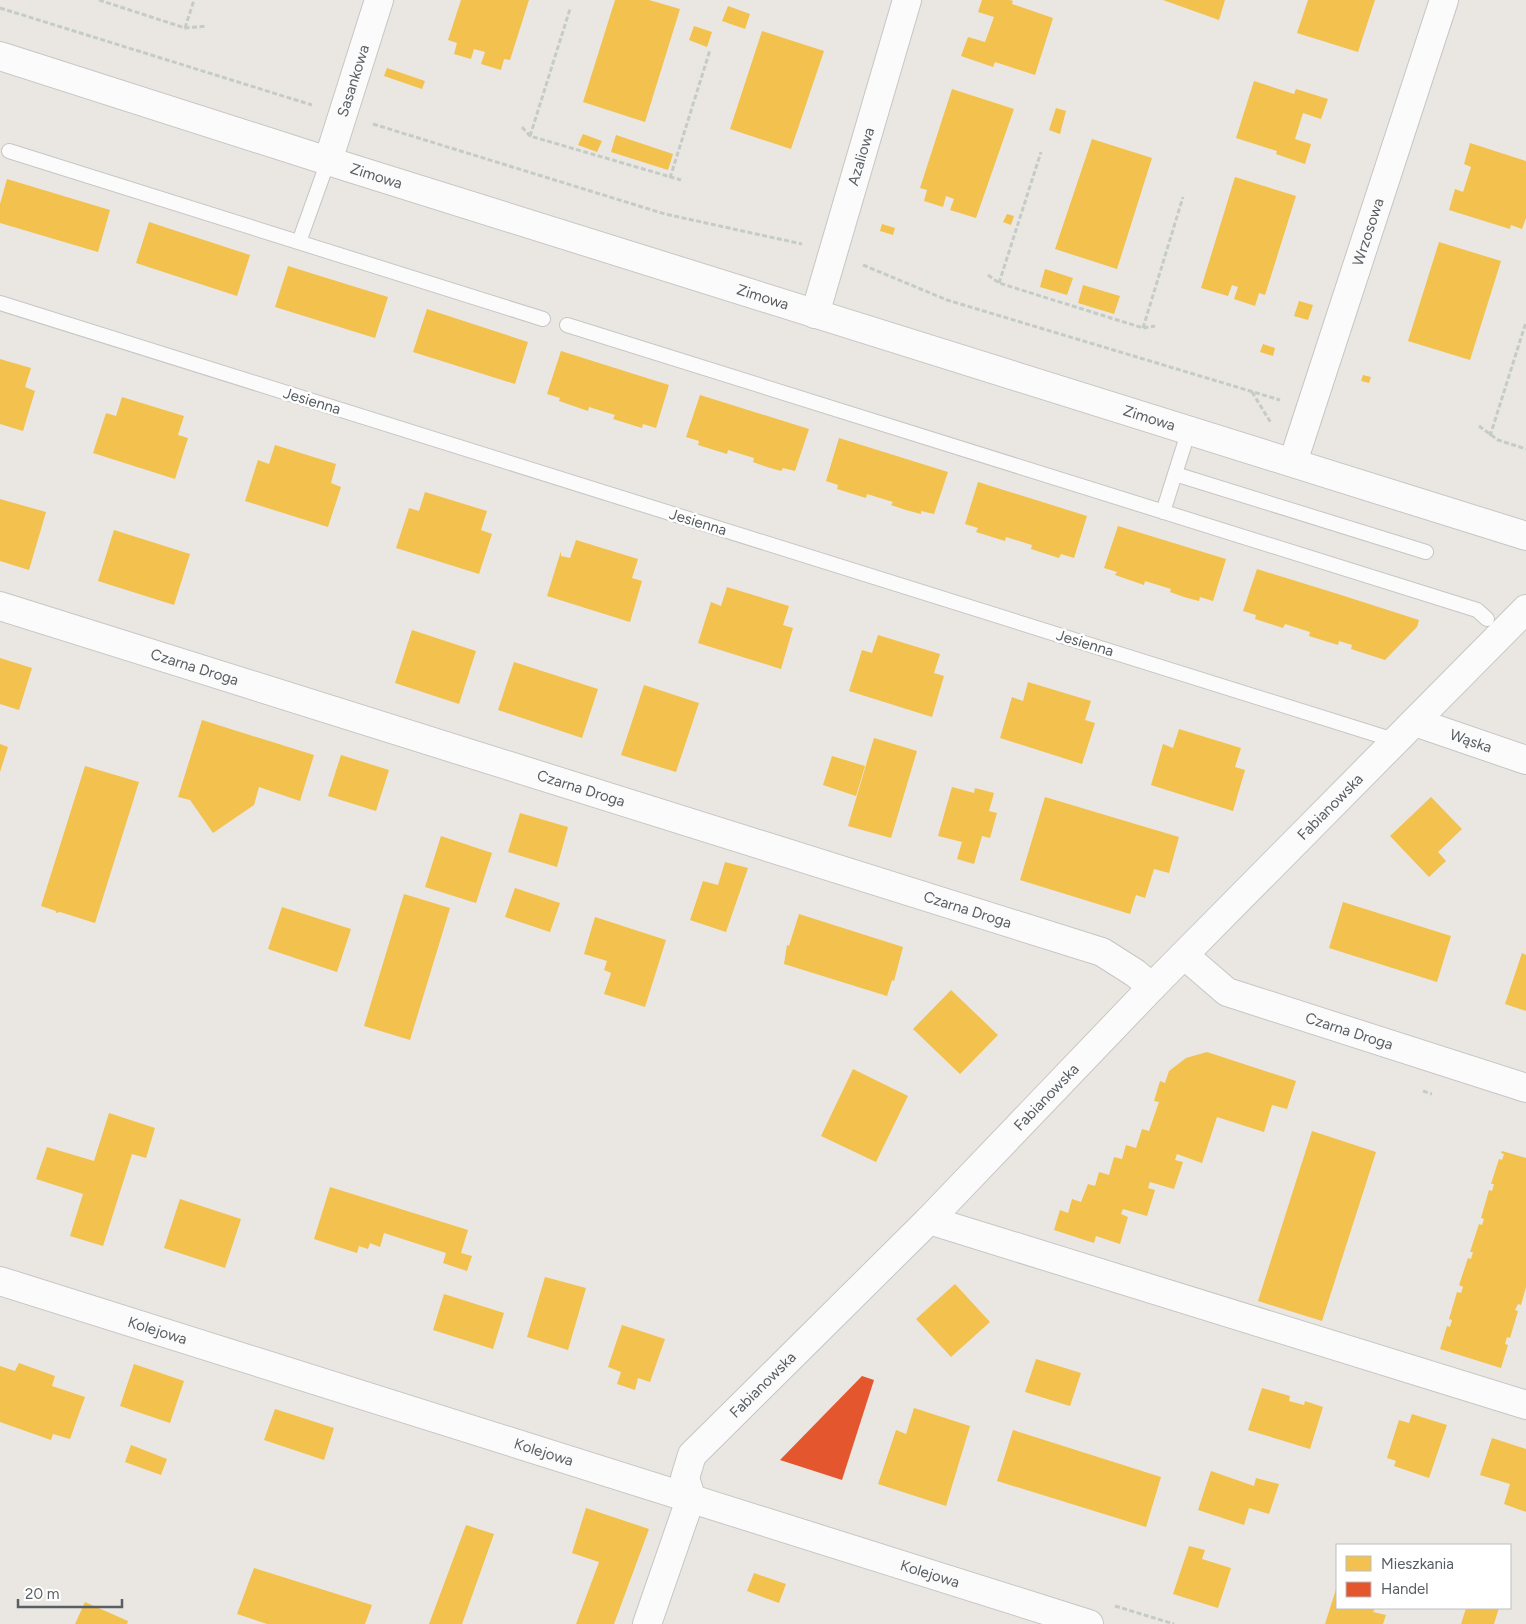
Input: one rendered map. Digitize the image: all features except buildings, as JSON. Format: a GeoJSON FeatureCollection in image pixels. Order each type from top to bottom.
{"type":"FeatureCollection","features":[{"type":"Feature","properties":{"kind":"street","name":"Sasankowa"},"geometry":{"type":"LineString","coordinates":[[328,161],[379,0]]}},
{"type":"Feature","properties":{"kind":"street","name":"Azaliowa"},"geometry":{"type":"LineString","coordinates":[[816,314],[907,0]]}},
{"type":"Feature","properties":{"kind":"street","name":"Wrzosowa"},"geometry":{"type":"LineString","coordinates":[[1294,462],[1444,0]]}},
{"type":"Feature","properties":{"kind":"street","name":"Zimowa"},"geometry":{"type":"LineString","coordinates":[[0,56],[328,161],[1526,536]]}},
{"type":"Feature","properties":{"kind":"street","name":"Czarna Droga"},"geometry":{"type":"LineString","coordinates":[[0,606],[1102,952],[1152,987]]}},
{"type":"Feature","properties":{"kind":"street","name":"Fabianowska"},"geometry":{"type":"LineString","coordinates":[[647,1624],[691,1497],[685,1478],[692,1455],[929,1220],[1152,987],[1526,609]]}},
{"type":"Feature","properties":{"kind":"street","name":"Wąska"},"geometry":{"type":"LineString","coordinates":[[1415,722],[1526,760]]}},
{"type":"Feature","properties":{"kind":"street","name":"Czarna Droga"},"geometry":{"type":"LineString","coordinates":[[1184,955],[1227,992],[1526,1088]]}},
{"type":"Feature","properties":{"kind":"street"},"geometry":{"type":"LineString","coordinates":[[929,1220],[1526,1405]]}},
{"type":"Feature","properties":{"kind":"street","name":"Kolejowa"},"geometry":{"type":"LineString","coordinates":[[0,1281],[691,1497],[1088,1624]]}},
{"type":"Feature","properties":{"kind":"lane"},"geometry":{"type":"LineString","coordinates":[[9,151],[543,319]]}},
{"type":"Feature","properties":{"kind":"lane"},"geometry":{"type":"LineString","coordinates":[[299,242],[328,161]]}},
{"type":"Feature","properties":{"kind":"lane","name":"Jesienna"},"geometry":{"type":"LineString","coordinates":[[0,303],[1396,742]]}},
{"type":"Feature","properties":{"kind":"lane"},"geometry":{"type":"LineString","coordinates":[[567,325],[1478,610],[1487,619]]}},
{"type":"Feature","properties":{"kind":"lane"},"geometry":{"type":"LineString","coordinates":[[1163,512],[1189,430]]}},
{"type":"Feature","properties":{"kind":"lane"},"geometry":{"type":"LineString","coordinates":[[1175,474],[1426,552]]}},
{"type":"Feature","properties":{"kind":"path"},"geometry":{"type":"LineString","coordinates":[[99,0],[185,28],[207,26]]}},
{"type":"Feature","properties":{"kind":"path"},"geometry":{"type":"LineString","coordinates":[[185,28],[194,0]]}},
{"type":"Feature","properties":{"kind":"path"},"geometry":{"type":"LineString","coordinates":[[0,8],[665,214],[800,243],[870,267],[947,300],[1310,410]]}},
{"type":"Feature","properties":{"kind":"path"},"geometry":{"type":"LineString","coordinates":[[530,136],[570,9]]}},
{"type":"Feature","properties":{"kind":"path"},"geometry":{"type":"LineString","coordinates":[[670,178],[710,50]]}},
{"type":"Feature","properties":{"kind":"path"},"geometry":{"type":"LineString","coordinates":[[522,127],[530,136],[681,180]]}},
{"type":"Feature","properties":{"kind":"path"},"geometry":{"type":"LineString","coordinates":[[999,283],[1041,152]]}},
{"type":"Feature","properties":{"kind":"path"},"geometry":{"type":"LineString","coordinates":[[1143,328],[1183,197]]}},
{"type":"Feature","properties":{"kind":"path"},"geometry":{"type":"LineString","coordinates":[[988,274],[999,283],[1143,328],[1156,326]]}},
{"type":"Feature","properties":{"kind":"path"},"geometry":{"type":"LineString","coordinates":[[1490,436],[1526,322]]}},
{"type":"Feature","properties":{"kind":"path"},"geometry":{"type":"LineString","coordinates":[[1479,426],[1490,436],[1526,449]]}}]}
